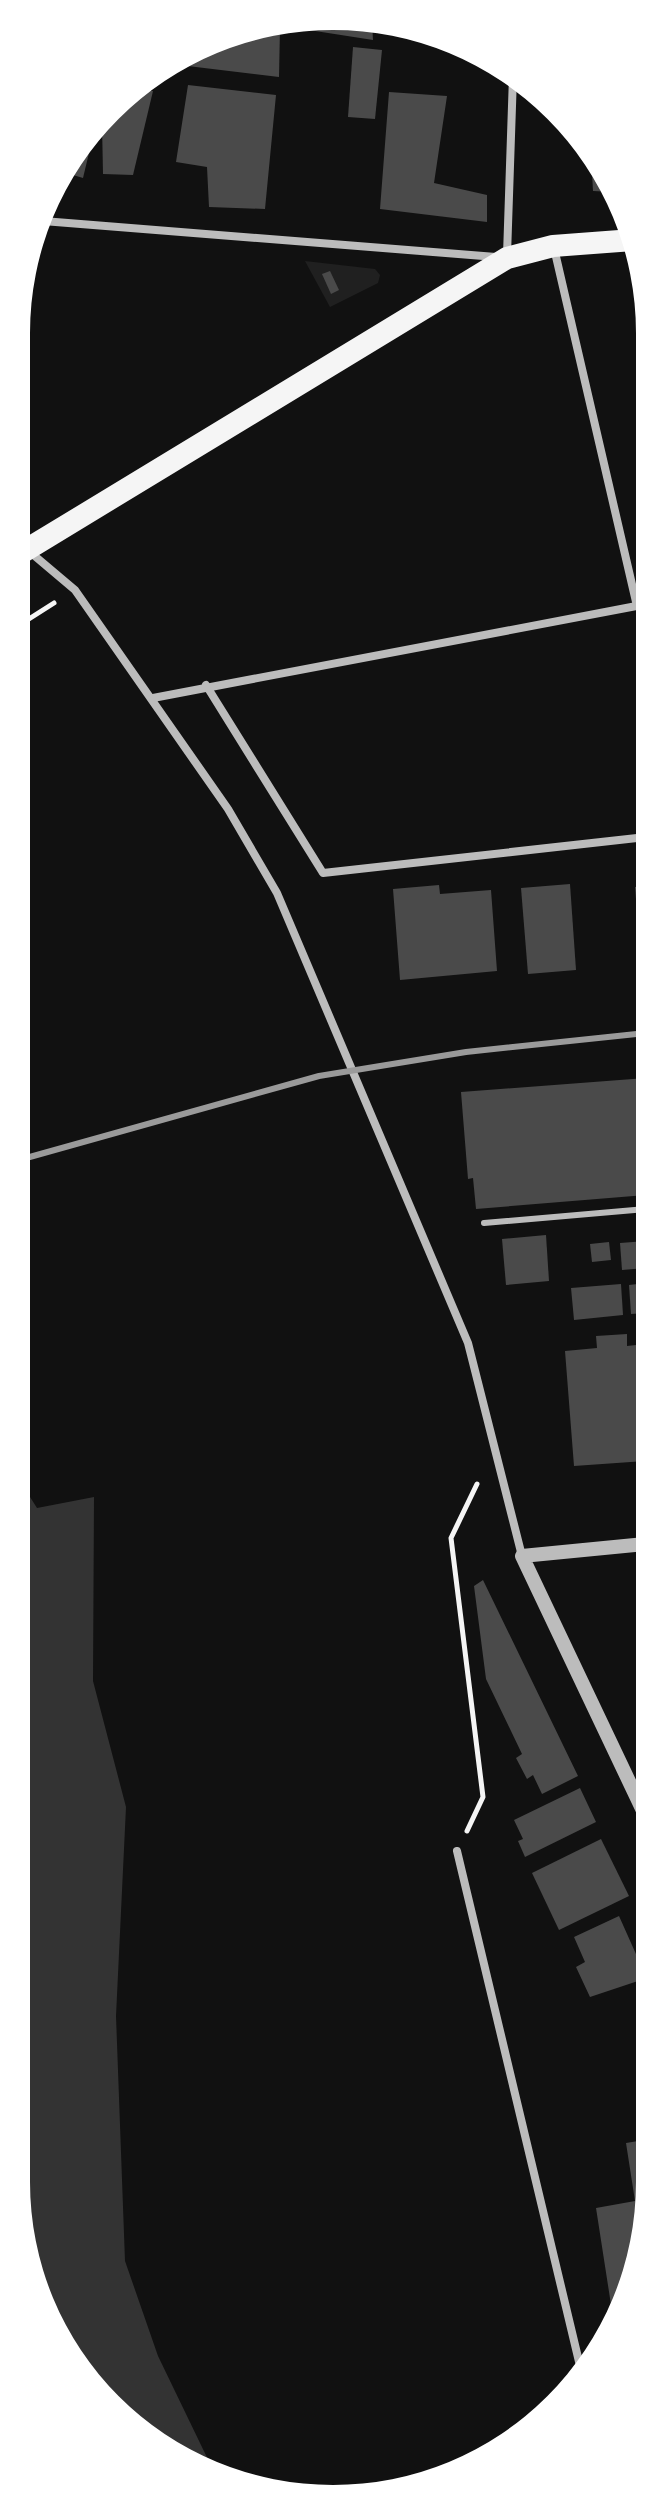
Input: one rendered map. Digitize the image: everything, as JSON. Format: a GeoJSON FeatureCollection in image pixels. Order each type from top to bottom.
{"type":"FeatureCollection","features":[{"type":"Feature","properties":{"kind":"highway"},"geometry":{"type":"LineString","coordinates":[[30,544],[507,258],[553,246],[622,241]]}},
{"type":"Feature","properties":{"kind":"street"},"geometry":{"type":"LineString","coordinates":[[51,222],[507,258],[513,90]]}},
{"type":"Feature","properties":{"kind":"street"},"geometry":{"type":"LineString","coordinates":[[553,246],[636,581]]}},
{"type":"Feature","properties":{"kind":"street"},"geometry":{"type":"LineString","coordinates":[[30,554],[75,590],[228,809],[277,893],[468,1343],[522,1556],[636,1796]]}},
{"type":"Feature","properties":{"kind":"street"},"geometry":{"type":"LineString","coordinates":[[153,698],[206,685],[636,606]]}},
{"type":"Feature","properties":{"kind":"street"},"geometry":{"type":"LineString","coordinates":[[206,685],[323,873],[636,838]]}},
{"type":"Feature","properties":{"kind":"street"},"geometry":{"type":"LineString","coordinates":[[522,1556],[636,1545]]}},
{"type":"Feature","properties":{"kind":"street"},"geometry":{"type":"LineString","coordinates":[[457,1851],[578,2359]]}},
{"type":"Feature","properties":{"kind":"lane"},"geometry":{"type":"LineString","coordinates":[[484,1223],[636,1210]]}},
{"type":"Feature","properties":{"kind":"path"},"geometry":{"type":"LineString","coordinates":[[30,618],[75,590]]}},
{"type":"Feature","properties":{"kind":"path"},"geometry":{"type":"LineString","coordinates":[[457,1851],[483,1797],[451,1538],[494,1447]]}},
{"type":"Feature","properties":{"kind":"shaded area"},"geometry":{"type":"Polygon","coordinates":[[[305,261],[375,269],[380,275],[378,283],[330,307],[305,261]]]}},
{"type":"Feature","properties":{"kind":"shaded area"},"geometry":{"type":"Polygon","coordinates":[[[30,1497],[37,1508],[94,1497],[93,1681],[126,1807],[116,2016],[125,2261],[158,2356],[207,2458],[165,2434],[133,2410],[105,2382],[61,2316],[46,2279],[36,2241],[30,2182],[30,1497]]]}},
{"type":"Feature","properties":{"kind":"building"},"geometry":{"type":"Polygon","coordinates":[[[315,31],[373,33],[373,40],[315,31]]]}},
{"type":"Feature","properties":{"kind":"building"},"geometry":{"type":"Polygon","coordinates":[[[280,35],[279,77],[190,66],[236,46],[280,35]]]}},
{"type":"Feature","properties":{"kind":"building"},"geometry":{"type":"Polygon","coordinates":[[[353,47],[382,50],[375,119],[348,117],[353,47]]]}},
{"type":"Feature","properties":{"kind":"building"},"geometry":{"type":"Polygon","coordinates":[[[188,85],[276,95],[265,209],[209,207],[207,167],[176,162],[188,85]]]}},
{"type":"Feature","properties":{"kind":"building"},"geometry":{"type":"Polygon","coordinates":[[[153,91],[133,175],[103,174],[102,137],[133,105],[153,91]]]}},
{"type":"Feature","properties":{"kind":"building"},"geometry":{"type":"Polygon","coordinates":[[[389,92],[447,96],[434,183],[487,195],[487,222],[380,209],[389,92]]]}},
{"type":"Feature","properties":{"kind":"building"},"geometry":{"type":"Polygon","coordinates":[[[88,155],[83,178],[74,175],[88,155]]]}},
{"type":"Feature","properties":{"kind":"building"},"geometry":{"type":"Polygon","coordinates":[[[592,177],[601,191],[593,191],[592,177]]]}},
{"type":"Feature","properties":{"kind":"building"},"geometry":{"type":"Polygon","coordinates":[[[330,271],[339,290],[331,294],[322,274],[330,271]]]}},
{"type":"Feature","properties":{"kind":"building"},"geometry":{"type":"Polygon","coordinates":[[[570,884],[576,970],[528,974],[521,888],[570,884]]]}},
{"type":"Feature","properties":{"kind":"building"},"geometry":{"type":"Polygon","coordinates":[[[439,885],[440,894],[491,890],[497,971],[400,980],[393,889],[439,885]]]}},
{"type":"Feature","properties":{"kind":"building"},"geometry":{"type":"Polygon","coordinates":[[[636,1079],[636,1196],[476,1209],[473,1178],[468,1179],[461,1092],[636,1079]]]}},
{"type":"Feature","properties":{"kind":"building"},"geometry":{"type":"Polygon","coordinates":[[[546,1235],[549,1281],[506,1285],[502,1239],[546,1235]]]}},
{"type":"Feature","properties":{"kind":"building"},"geometry":{"type":"Polygon","coordinates":[[[609,1242],[611,1260],[592,1262],[590,1244],[609,1242]]]}},
{"type":"Feature","properties":{"kind":"building"},"geometry":{"type":"Polygon","coordinates":[[[636,1242],[636,1269],[622,1270],[620,1243],[636,1242]]]}},
{"type":"Feature","properties":{"kind":"building"},"geometry":{"type":"Polygon","coordinates":[[[621,1284],[623,1315],[574,1320],[571,1288],[621,1284]]]}},
{"type":"Feature","properties":{"kind":"building"},"geometry":{"type":"Polygon","coordinates":[[[636,1284],[636,1314],[631,1314],[629,1285],[636,1284]]]}},
{"type":"Feature","properties":{"kind":"building"},"geometry":{"type":"Polygon","coordinates":[[[627,1334],[627,1346],[636,1345],[636,1462],[574,1466],[565,1351],[597,1348],[596,1336],[627,1334]]]}},
{"type":"Feature","properties":{"kind":"building"},"geometry":{"type":"Polygon","coordinates":[[[483,1580],[578,1776],[542,1794],[533,1775],[527,1779],[516,1758],[522,1754],[486,1679],[474,1586],[483,1580]]]}},
{"type":"Feature","properties":{"kind":"building"},"geometry":{"type":"Polygon","coordinates":[[[580,1788],[596,1822],[525,1857],[518,1841],[523,1839],[514,1820],[580,1788]]]}},
{"type":"Feature","properties":{"kind":"building"},"geometry":{"type":"Polygon","coordinates":[[[601,1839],[629,1896],[559,1930],[532,1873],[601,1839]]]}},
{"type":"Feature","properties":{"kind":"building"},"geometry":{"type":"Polygon","coordinates":[[[619,1916],[636,1954],[636,1982],[590,1997],[576,1967],[585,1962],[574,1937],[619,1916]]]}},
{"type":"Feature","properties":{"kind":"building"},"geometry":{"type":"Polygon","coordinates":[[[636,2141],[635,2202],[626,2260],[611,2303],[596,2208],[635,2201],[626,2143],[636,2141]]]}},
{"type":"Feature","properties":{"kind":"railway"},"geometry":{"type":"LineString","coordinates":[[30,1157],[319,1076],[466,1052],[636,1034]]}}]}
